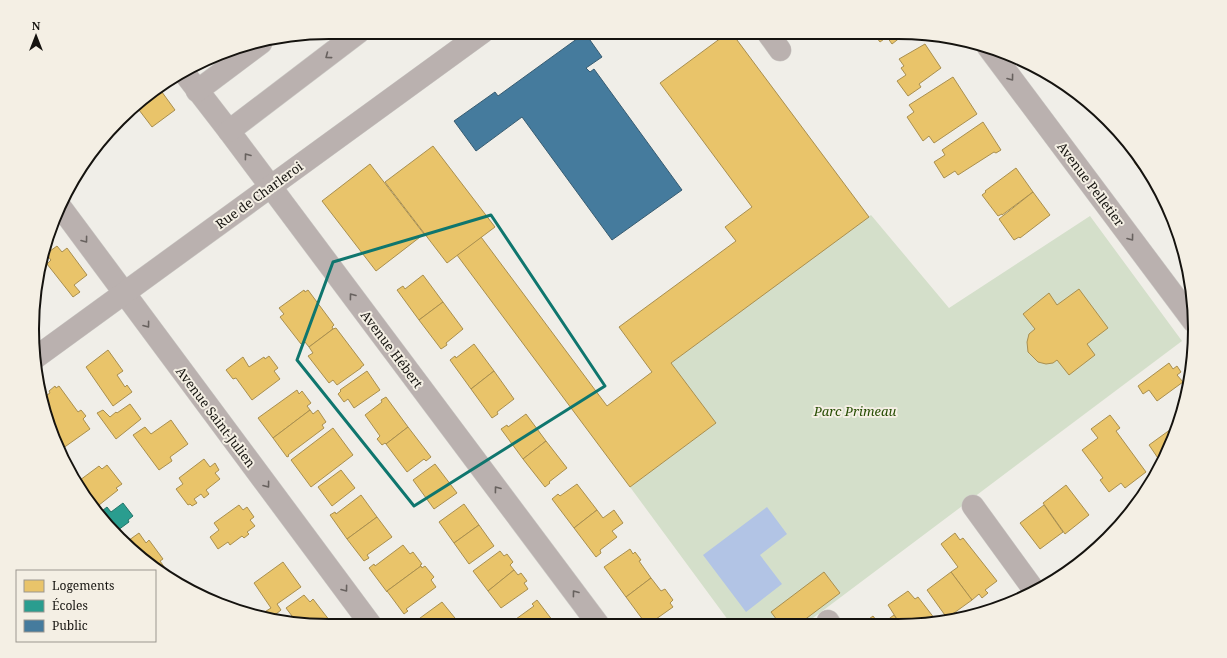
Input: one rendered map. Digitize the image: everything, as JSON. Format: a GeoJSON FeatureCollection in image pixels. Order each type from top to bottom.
{"type":"FeatureCollection","features":[{"type":"Feature","properties":{"kind":"street"},"geometry":{"type":"LineString","coordinates":[[229,131],[350,39]]}},
{"type":"Feature","properties":{"kind":"street","name":"Rue de Charleroi"},"geometry":{"type":"LineString","coordinates":[[40,354],[473,39]]}},
{"type":"Feature","properties":{"kind":"street"},"geometry":{"type":"LineString","coordinates":[[772,39],[780,50]]}},
{"type":"Feature","properties":{"kind":"street"},"geometry":{"type":"LineString","coordinates":[[191,82],[246,51]]}},
{"type":"Feature","properties":{"kind":"street","name":"Avenue Pelletier"},"geometry":{"type":"LineString","coordinates":[[994,55],[1187,312]]}},
{"type":"Feature","properties":{"kind":"street","name":"Avenue Hébert"},"geometry":{"type":"LineString","coordinates":[[191,82],[594,619]]}},
{"type":"Feature","properties":{"kind":"street","name":"Avenue Saint-Julien"},"geometry":{"type":"LineString","coordinates":[[64,212],[368,619]]}},
{"type":"Feature","properties":{"kind":"street"},"geometry":{"type":"LineString","coordinates":[[974,506],[1031,586]]}},
{"type":"Feature","properties":{"kind":"highlighted area"},"geometry":{"type":"Polygon","coordinates":[[[491,215],[605,386],[414,506],[297,360],[333,262],[491,215]]]}},
{"type":"Feature","properties":{"kind":"green space","name":"Parc Primeau"},"geometry":{"type":"Polygon","coordinates":[[[871,215],[949,308],[1090,216],[1182,341],[812,619],[727,619],[630,487],[716,423],[671,363],[871,215]]]}},
{"type":"Feature","properties":{"kind":"water"},"geometry":{"type":"Polygon","coordinates":[[[767,507],[787,534],[760,555],[782,584],[746,612],[703,555],[767,507]]]}},
{"type":"Feature","properties":{"kind":"building: Logements"},"geometry":{"type":"Polygon","coordinates":[[[720,39],[736,39],[869,217],[671,363],[716,423],[630,487],[457,255],[481,237],[607,406],[652,372],[619,327],[736,241],[725,227],[752,207],[660,83],[720,39]]]}},
{"type":"Feature","properties":{"kind":"building: Logements"},"geometry":{"type":"Polygon","coordinates":[[[888,39],[898,39],[892,44],[888,39]]]}},
{"type":"Feature","properties":{"kind":"building: Logements"},"geometry":{"type":"Polygon","coordinates":[[[925,44],[941,68],[919,84],[921,87],[908,96],[897,81],[906,75],[901,68],[904,66],[899,59],[925,44]]]}},
{"type":"Feature","properties":{"kind":"building: Logements"},"geometry":{"type":"Polygon","coordinates":[[[953,77],[977,114],[934,143],[929,136],[923,141],[907,117],[914,112],[909,105],[953,77]]]}},
{"type":"Feature","properties":{"kind":"building: Logements"},"geometry":{"type":"Polygon","coordinates":[[[162,92],[175,110],[152,127],[139,110],[162,92]]]}},
{"type":"Feature","properties":{"kind":"building: Logements"},"geometry":{"type":"Polygon","coordinates":[[[983,122],[1001,150],[996,153],[994,152],[958,175],[955,171],[944,178],[934,162],[945,155],[942,150],[983,122]]]}},
{"type":"Feature","properties":{"kind":"building: Logements"},"geometry":{"type":"Polygon","coordinates":[[[433,146],[495,227],[447,263],[385,182],[433,146]]]}},
{"type":"Feature","properties":{"kind":"building: Logements"},"geometry":{"type":"Polygon","coordinates":[[[370,164],[424,234],[376,271],[322,201],[370,164]]]}},
{"type":"Feature","properties":{"kind":"building: Logements"},"geometry":{"type":"Polygon","coordinates":[[[1016,168],[1033,192],[1002,215],[998,216],[982,195],[986,192],[985,191],[1016,168]]]}},
{"type":"Feature","properties":{"kind":"building: Logements"},"geometry":{"type":"Polygon","coordinates":[[[1033,192],[1050,215],[1020,238],[1019,237],[1014,240],[999,219],[1033,192]]]}},
{"type":"Feature","properties":{"kind":"building: Logements"},"geometry":{"type":"Polygon","coordinates":[[[57,246],[62,252],[67,248],[87,275],[74,285],[80,292],[73,297],[47,264],[51,260],[48,257],[50,251],[57,246]]]}},
{"type":"Feature","properties":{"kind":"building: Logements"},"geometry":{"type":"Polygon","coordinates":[[[423,275],[443,302],[419,320],[397,290],[403,286],[405,289],[423,275]]]}},
{"type":"Feature","properties":{"kind":"building: Logements"},"geometry":{"type":"Polygon","coordinates":[[[1079,289],[1108,328],[1087,344],[1095,355],[1069,375],[1057,360],[1053,363],[1046,364],[1038,362],[1028,352],[1027,342],[1029,334],[1035,329],[1023,314],[1049,293],[1057,305],[1079,289]]]}},
{"type":"Feature","properties":{"kind":"building: Logements"},"geometry":{"type":"Polygon","coordinates":[[[304,290],[305,292],[308,290],[334,325],[332,327],[333,329],[309,347],[305,342],[301,344],[280,317],[284,314],[279,308],[304,290]]]}},
{"type":"Feature","properties":{"kind":"building: Logements"},"geometry":{"type":"Polygon","coordinates":[[[443,302],[463,329],[441,349],[419,320],[443,302]]]}},
{"type":"Feature","properties":{"kind":"building: Logements"},"geometry":{"type":"Polygon","coordinates":[[[336,328],[364,365],[337,385],[333,380],[329,383],[308,356],[313,353],[309,347],[336,328]]]}},
{"type":"Feature","properties":{"kind":"building: Logements"},"geometry":{"type":"Polygon","coordinates":[[[474,344],[494,371],[471,389],[450,360],[455,356],[456,358],[474,344]]]}},
{"type":"Feature","properties":{"kind":"building: Logements"},"geometry":{"type":"Polygon","coordinates":[[[108,350],[123,371],[117,375],[125,387],[127,385],[132,392],[113,406],[86,367],[108,350]]]}},
{"type":"Feature","properties":{"kind":"building: Logements"},"geometry":{"type":"Polygon","coordinates":[[[269,356],[278,368],[274,371],[280,379],[252,400],[236,378],[233,379],[226,370],[243,357],[249,367],[264,357],[265,359],[269,356]]]}},
{"type":"Feature","properties":{"kind":"building: Logements"},"geometry":{"type":"Polygon","coordinates":[[[1169,363],[1173,369],[1177,366],[1181,372],[1177,375],[1183,382],[1157,401],[1149,390],[1143,394],[1138,386],[1169,363]]]}},
{"type":"Feature","properties":{"kind":"building: Logements"},"geometry":{"type":"Polygon","coordinates":[[[367,371],[380,390],[354,408],[348,399],[344,402],[338,394],[341,391],[340,390],[367,371]]]}},
{"type":"Feature","properties":{"kind":"building: Logements"},"geometry":{"type":"Polygon","coordinates":[[[494,371],[514,399],[497,412],[498,414],[492,418],[471,389],[494,371]]]}},
{"type":"Feature","properties":{"kind":"building: Logements"},"geometry":{"type":"Polygon","coordinates":[[[55,386],[56,388],[59,386],[78,412],[81,410],[86,416],[83,419],[90,429],[64,447],[54,422],[49,404],[47,395],[50,393],[49,391],[55,386]]]}},
{"type":"Feature","properties":{"kind":"building: Logements"},"geometry":{"type":"Polygon","coordinates":[[[297,390],[299,394],[302,391],[311,403],[307,406],[310,410],[273,438],[258,418],[297,390]]]}},
{"type":"Feature","properties":{"kind":"building: Logements"},"geometry":{"type":"Polygon","coordinates":[[[386,397],[408,427],[386,444],[385,443],[382,445],[377,439],[380,436],[365,415],[386,397]]]}},
{"type":"Feature","properties":{"kind":"building: Logements"},"geometry":{"type":"Polygon","coordinates":[[[130,404],[141,419],[116,439],[97,413],[103,410],[110,417],[130,404]]]}},
{"type":"Feature","properties":{"kind":"building: Logements"},"geometry":{"type":"Polygon","coordinates":[[[310,410],[313,414],[318,410],[326,422],[322,425],[324,428],[287,457],[273,438],[310,410]]]}},
{"type":"Feature","properties":{"kind":"building: Logements"},"geometry":{"type":"Polygon","coordinates":[[[526,414],[546,441],[523,459],[501,429],[507,425],[508,427],[526,414]]]}},
{"type":"Feature","properties":{"kind":"building: Logements"},"geometry":{"type":"Polygon","coordinates":[[[1110,415],[1120,428],[1116,431],[1146,472],[1125,488],[1121,483],[1109,492],[1100,480],[1103,478],[1082,450],[1098,438],[1091,429],[1110,415]]]}},
{"type":"Feature","properties":{"kind":"building: Logements"},"geometry":{"type":"Polygon","coordinates":[[[171,420],[188,444],[170,457],[172,461],[159,470],[133,435],[145,427],[151,434],[171,420]]]}},
{"type":"Feature","properties":{"kind":"building: Logements"},"geometry":{"type":"Polygon","coordinates":[[[408,427],[431,457],[426,461],[424,459],[407,472],[386,444],[408,427]]]}},
{"type":"Feature","properties":{"kind":"building: Logements"},"geometry":{"type":"Polygon","coordinates":[[[333,428],[353,455],[311,487],[291,460],[333,428]]]}},
{"type":"Feature","properties":{"kind":"building: Logements"},"geometry":{"type":"Polygon","coordinates":[[[1170,430],[1158,458],[1149,445],[1170,430]]]}},
{"type":"Feature","properties":{"kind":"building: Logements"},"geometry":{"type":"Polygon","coordinates":[[[546,441],[567,468],[545,487],[523,459],[546,441]]]}},
{"type":"Feature","properties":{"kind":"building: Logements"},"geometry":{"type":"Polygon","coordinates":[[[204,459],[210,467],[215,463],[219,470],[215,473],[220,479],[206,490],[209,494],[204,498],[201,494],[194,499],[197,503],[192,506],[190,504],[188,505],[176,489],[183,484],[179,478],[204,459]]]}},
{"type":"Feature","properties":{"kind":"building: Logements"},"geometry":{"type":"Polygon","coordinates":[[[435,464],[457,493],[434,509],[413,480],[435,464]]]}},
{"type":"Feature","properties":{"kind":"building: Logements"},"geometry":{"type":"Polygon","coordinates":[[[107,465],[122,484],[116,488],[118,490],[99,505],[81,479],[99,466],[102,469],[107,465]]]}},
{"type":"Feature","properties":{"kind":"building: Logements"},"geometry":{"type":"Polygon","coordinates":[[[341,470],[355,488],[332,506],[318,487],[341,470]]]}},
{"type":"Feature","properties":{"kind":"building: Logements"},"geometry":{"type":"Polygon","coordinates":[[[577,484],[597,510],[574,528],[552,499],[558,494],[560,496],[577,484]]]}},
{"type":"Feature","properties":{"kind":"building: Logements"},"geometry":{"type":"Polygon","coordinates":[[[1066,485],[1089,515],[1065,534],[1043,503],[1066,485]]]}},
{"type":"Feature","properties":{"kind":"building: Logements"},"geometry":{"type":"Polygon","coordinates":[[[361,495],[377,517],[347,539],[330,515],[335,512],[336,514],[361,495]]]}},
{"type":"Feature","properties":{"kind":"building: Logements"},"geometry":{"type":"Polygon","coordinates":[[[464,504],[479,525],[454,543],[439,522],[464,504]]]}},
{"type":"Feature","properties":{"kind":"building: Logements"},"geometry":{"type":"Polygon","coordinates":[[[239,505],[243,510],[247,507],[254,517],[250,520],[255,526],[247,532],[249,534],[244,538],[242,536],[230,545],[228,542],[218,549],[210,537],[219,530],[214,523],[239,505]]]}},
{"type":"Feature","properties":{"kind":"building: Logements"},"geometry":{"type":"Polygon","coordinates":[[[1044,505],[1063,532],[1040,549],[1020,523],[1044,505]]]}},
{"type":"Feature","properties":{"kind":"building: Logements"},"geometry":{"type":"Polygon","coordinates":[[[597,510],[603,518],[614,510],[623,523],[612,531],[617,537],[600,550],[601,553],[596,557],[574,528],[597,510]]]}},
{"type":"Feature","properties":{"kind":"building: Logements"},"geometry":{"type":"Polygon","coordinates":[[[377,517],[392,537],[367,555],[369,558],[364,561],[347,539],[377,517]]]}},
{"type":"Feature","properties":{"kind":"building: Logements"},"geometry":{"type":"Polygon","coordinates":[[[479,525],[494,546],[469,564],[454,543],[479,525]]]}},
{"type":"Feature","properties":{"kind":"building: Logements"},"geometry":{"type":"Polygon","coordinates":[[[139,533],[146,543],[149,540],[163,559],[160,561],[165,568],[152,559],[130,539],[139,533]]]}},
{"type":"Feature","properties":{"kind":"building: Logements"},"geometry":{"type":"Polygon","coordinates":[[[955,533],[960,540],[963,538],[997,581],[985,590],[988,593],[982,598],[979,594],[972,600],[951,572],[958,567],[941,544],[955,533]]]}},
{"type":"Feature","properties":{"kind":"building: Logements"},"geometry":{"type":"Polygon","coordinates":[[[403,545],[410,554],[413,552],[422,564],[387,592],[369,568],[374,564],[375,566],[403,545]]]}},
{"type":"Feature","properties":{"kind":"building: Logements"},"geometry":{"type":"Polygon","coordinates":[[[630,549],[633,554],[635,552],[641,560],[639,561],[651,578],[626,597],[604,567],[630,549]]]}},
{"type":"Feature","properties":{"kind":"building: Logements"},"geometry":{"type":"Polygon","coordinates":[[[500,551],[504,556],[507,554],[513,562],[510,565],[514,570],[488,591],[473,571],[500,551]]]}},
{"type":"Feature","properties":{"kind":"building: Logements"},"geometry":{"type":"Polygon","coordinates":[[[283,562],[301,587],[277,604],[281,610],[276,614],[265,612],[271,608],[254,583],[283,562]]]}},
{"type":"Feature","properties":{"kind":"building: Logements"},"geometry":{"type":"Polygon","coordinates":[[[421,566],[422,568],[425,566],[434,577],[431,580],[436,587],[406,609],[408,611],[404,614],[387,591],[421,566]]]}},
{"type":"Feature","properties":{"kind":"building: Logements"},"geometry":{"type":"Polygon","coordinates":[[[514,570],[518,575],[521,573],[527,581],[524,583],[528,589],[501,608],[488,591],[514,570]]]}},
{"type":"Feature","properties":{"kind":"building: Logements"},"geometry":{"type":"Polygon","coordinates":[[[824,572],[840,593],[806,619],[776,619],[771,612],[824,572]]]}},
{"type":"Feature","properties":{"kind":"building: Logements"},"geometry":{"type":"Polygon","coordinates":[[[951,572],[972,600],[954,613],[945,615],[927,590],[951,572]]]}},
{"type":"Feature","properties":{"kind":"building: Logements"},"geometry":{"type":"Polygon","coordinates":[[[651,578],[661,591],[665,589],[673,600],[670,603],[673,607],[656,619],[642,619],[626,597],[651,578]]]}},
{"type":"Feature","properties":{"kind":"building: Logements"},"geometry":{"type":"Polygon","coordinates":[[[908,591],[915,599],[918,597],[933,617],[897,619],[888,605],[908,591]]]}},
{"type":"Feature","properties":{"kind":"building: Logements"},"geometry":{"type":"Polygon","coordinates":[[[304,595],[310,602],[313,599],[328,619],[291,617],[292,616],[286,608],[304,595]]]}},
{"type":"Feature","properties":{"kind":"building: Logements"},"geometry":{"type":"Polygon","coordinates":[[[537,600],[551,619],[516,619],[534,606],[532,604],[537,600]]]}},
{"type":"Feature","properties":{"kind":"building: Logements"},"geometry":{"type":"Polygon","coordinates":[[[442,602],[456,619],[419,619],[442,602]]]}},
{"type":"Feature","properties":{"kind":"building: Logements"},"geometry":{"type":"Polygon","coordinates":[[[894,615],[897,619],[889,619],[894,615]]]}},
{"type":"Feature","properties":{"kind":"building: Écoles"},"geometry":{"type":"Polygon","coordinates":[[[123,503],[133,516],[128,520],[129,522],[119,529],[103,510],[107,507],[111,512],[123,503]]]}},
{"type":"Feature","properties":{"kind":"building: Public"},"geometry":{"type":"Polygon","coordinates":[[[577,39],[589,39],[602,57],[586,68],[590,72],[594,69],[682,190],[612,240],[522,117],[476,151],[454,121],[495,92],[498,96],[577,39]]]}}]}
